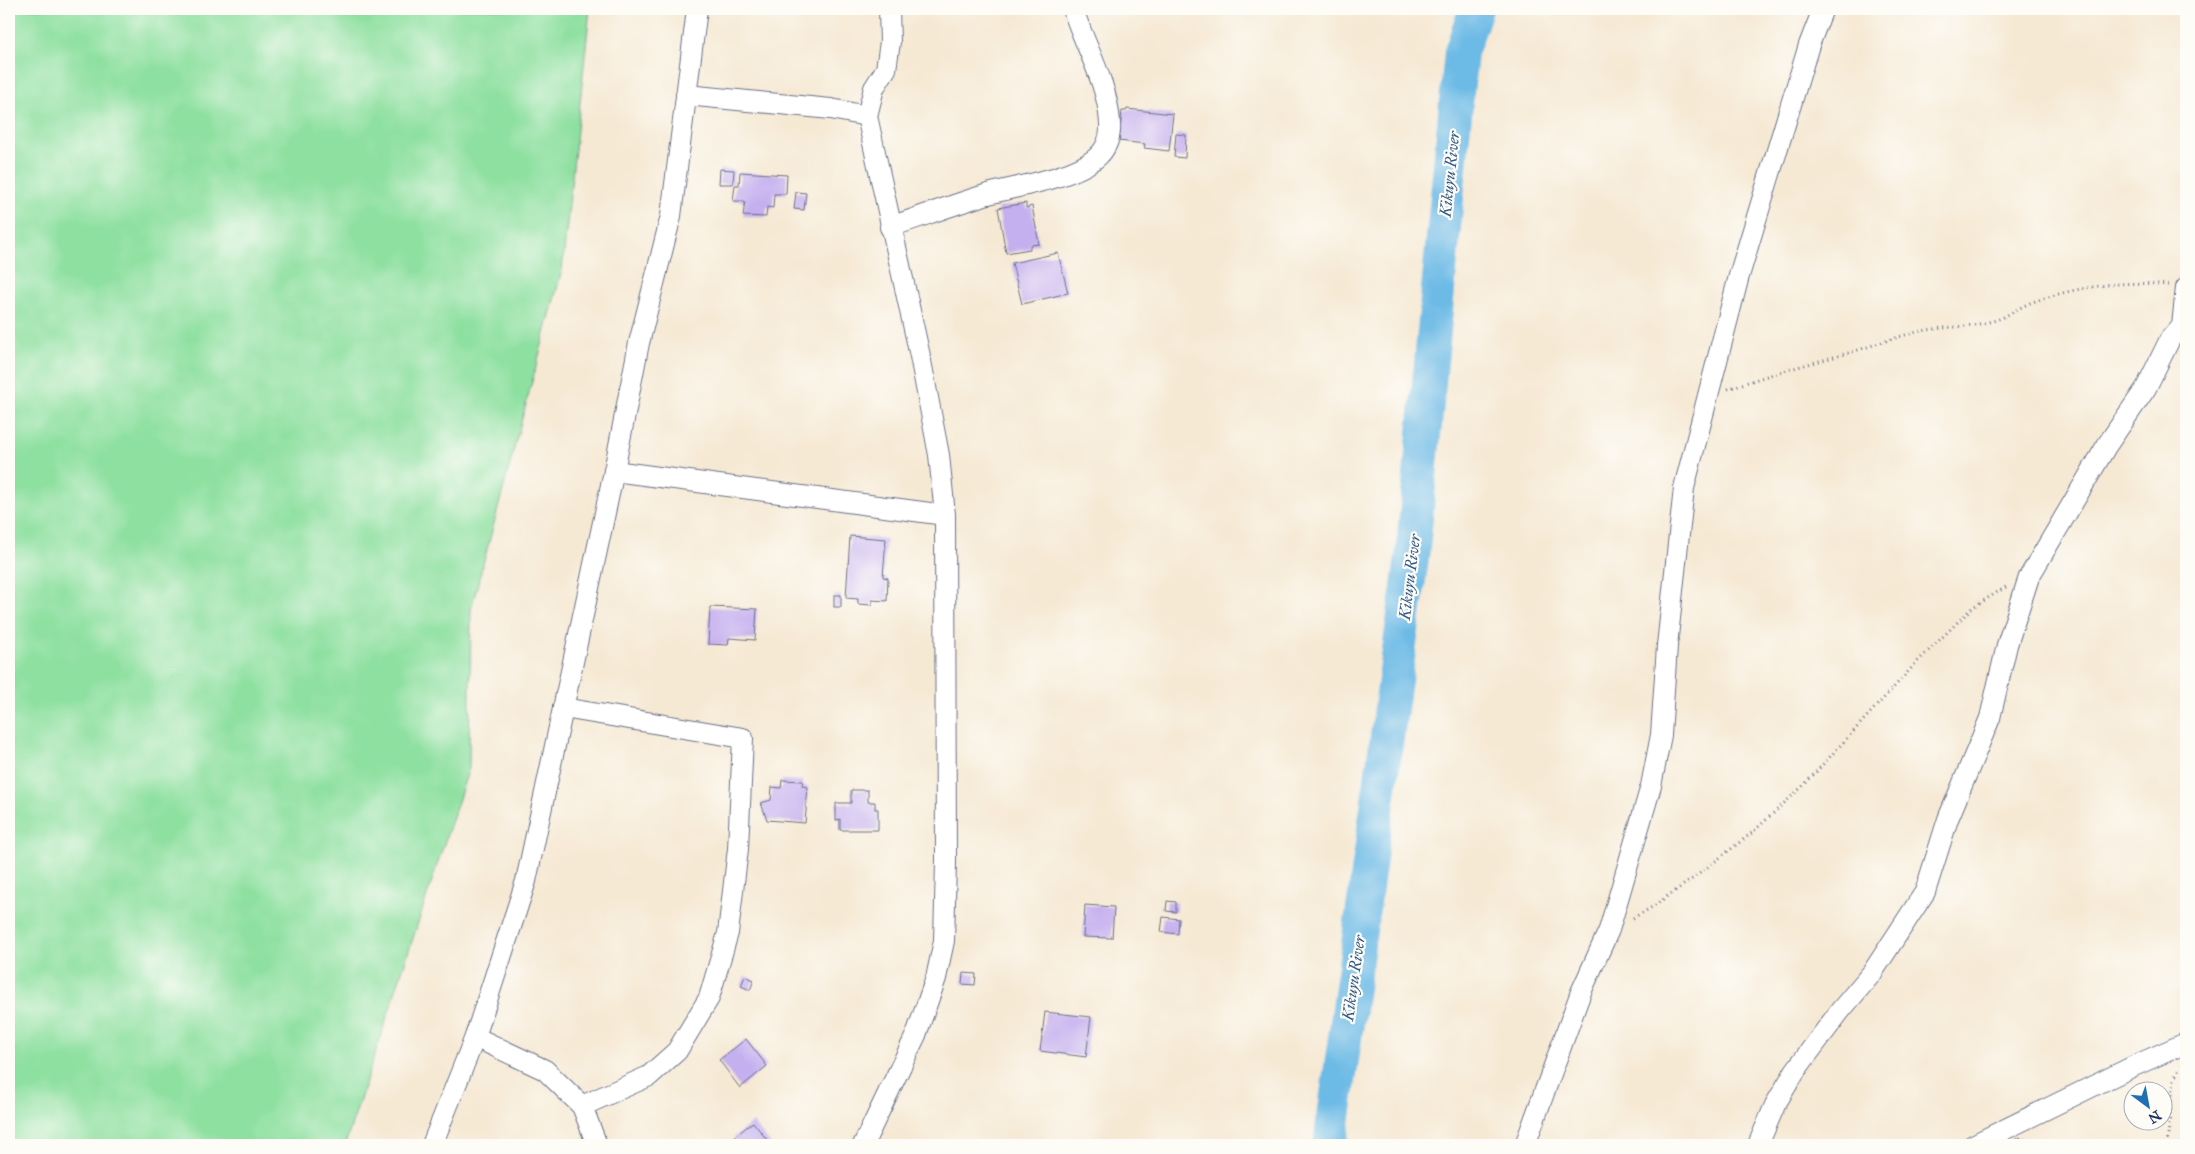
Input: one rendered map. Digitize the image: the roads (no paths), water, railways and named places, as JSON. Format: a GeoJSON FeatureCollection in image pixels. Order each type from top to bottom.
{"type":"FeatureCollection","features":[{"type":"Feature","properties":{"kind":"street"},"geometry":{"type":"LineString","coordinates":[[432,1145],[475,1037],[526,881],[614,471],[639,343],[671,216],[697,9]]}},
{"type":"Feature","properties":{"kind":"street"},"geometry":{"type":"LineString","coordinates":[[864,1145],[916,1035],[936,978],[944,941],[946,862],[945,515],[939,455],[920,356],[866,116],[874,88],[886,69],[890,42],[889,9]]}},
{"type":"Feature","properties":{"kind":"street"},"geometry":{"type":"LineString","coordinates":[[890,227],[986,194],[1076,169],[1096,158],[1108,143],[1110,126],[1107,102],[1094,60],[1073,9]]}},
{"type":"Feature","properties":{"kind":"street"},"geometry":{"type":"LineString","coordinates":[[1525,1145],[1581,992],[1609,930],[1651,786],[1661,735],[1667,646],[1684,488],[1738,276],[1806,54],[1823,9]]}},
{"type":"Feature","properties":{"kind":"street"},"geometry":{"type":"LineString","coordinates":[[686,95],[831,109],[866,116]]}},
{"type":"Feature","properties":{"kind":"street"},"geometry":{"type":"LineString","coordinates":[[1758,1145],[1776,1105],[1795,1070],[1840,1010],[1872,973],[1926,892],[1948,819],[1990,718],[2007,645],[2029,577],[2107,445],[2146,388],[2170,339],[2184,324],[2179,287]]}},
{"type":"Feature","properties":{"kind":"street"},"geometry":{"type":"LineString","coordinates":[[614,471],[945,515]]}},
{"type":"Feature","properties":{"kind":"street"},"geometry":{"type":"LineString","coordinates":[[563,708],[742,738],[738,849],[728,932],[709,998],[678,1051],[649,1076],[582,1106]]}},
{"type":"Feature","properties":{"kind":"street"},"geometry":{"type":"LineString","coordinates":[[475,1037],[546,1070],[582,1106],[597,1145]]}},
{"type":"Feature","properties":{"kind":"street"},"geometry":{"type":"LineString","coordinates":[[1973,1145],[2136,1065],[2184,1052]]}},
{"type":"Feature","properties":{"kind":"waterway","name":"Kikuyu River"},"geometry":{"type":"LineString","coordinates":[[1330,1145],[1412,558],[1461,52],[1476,9]]}}]}
